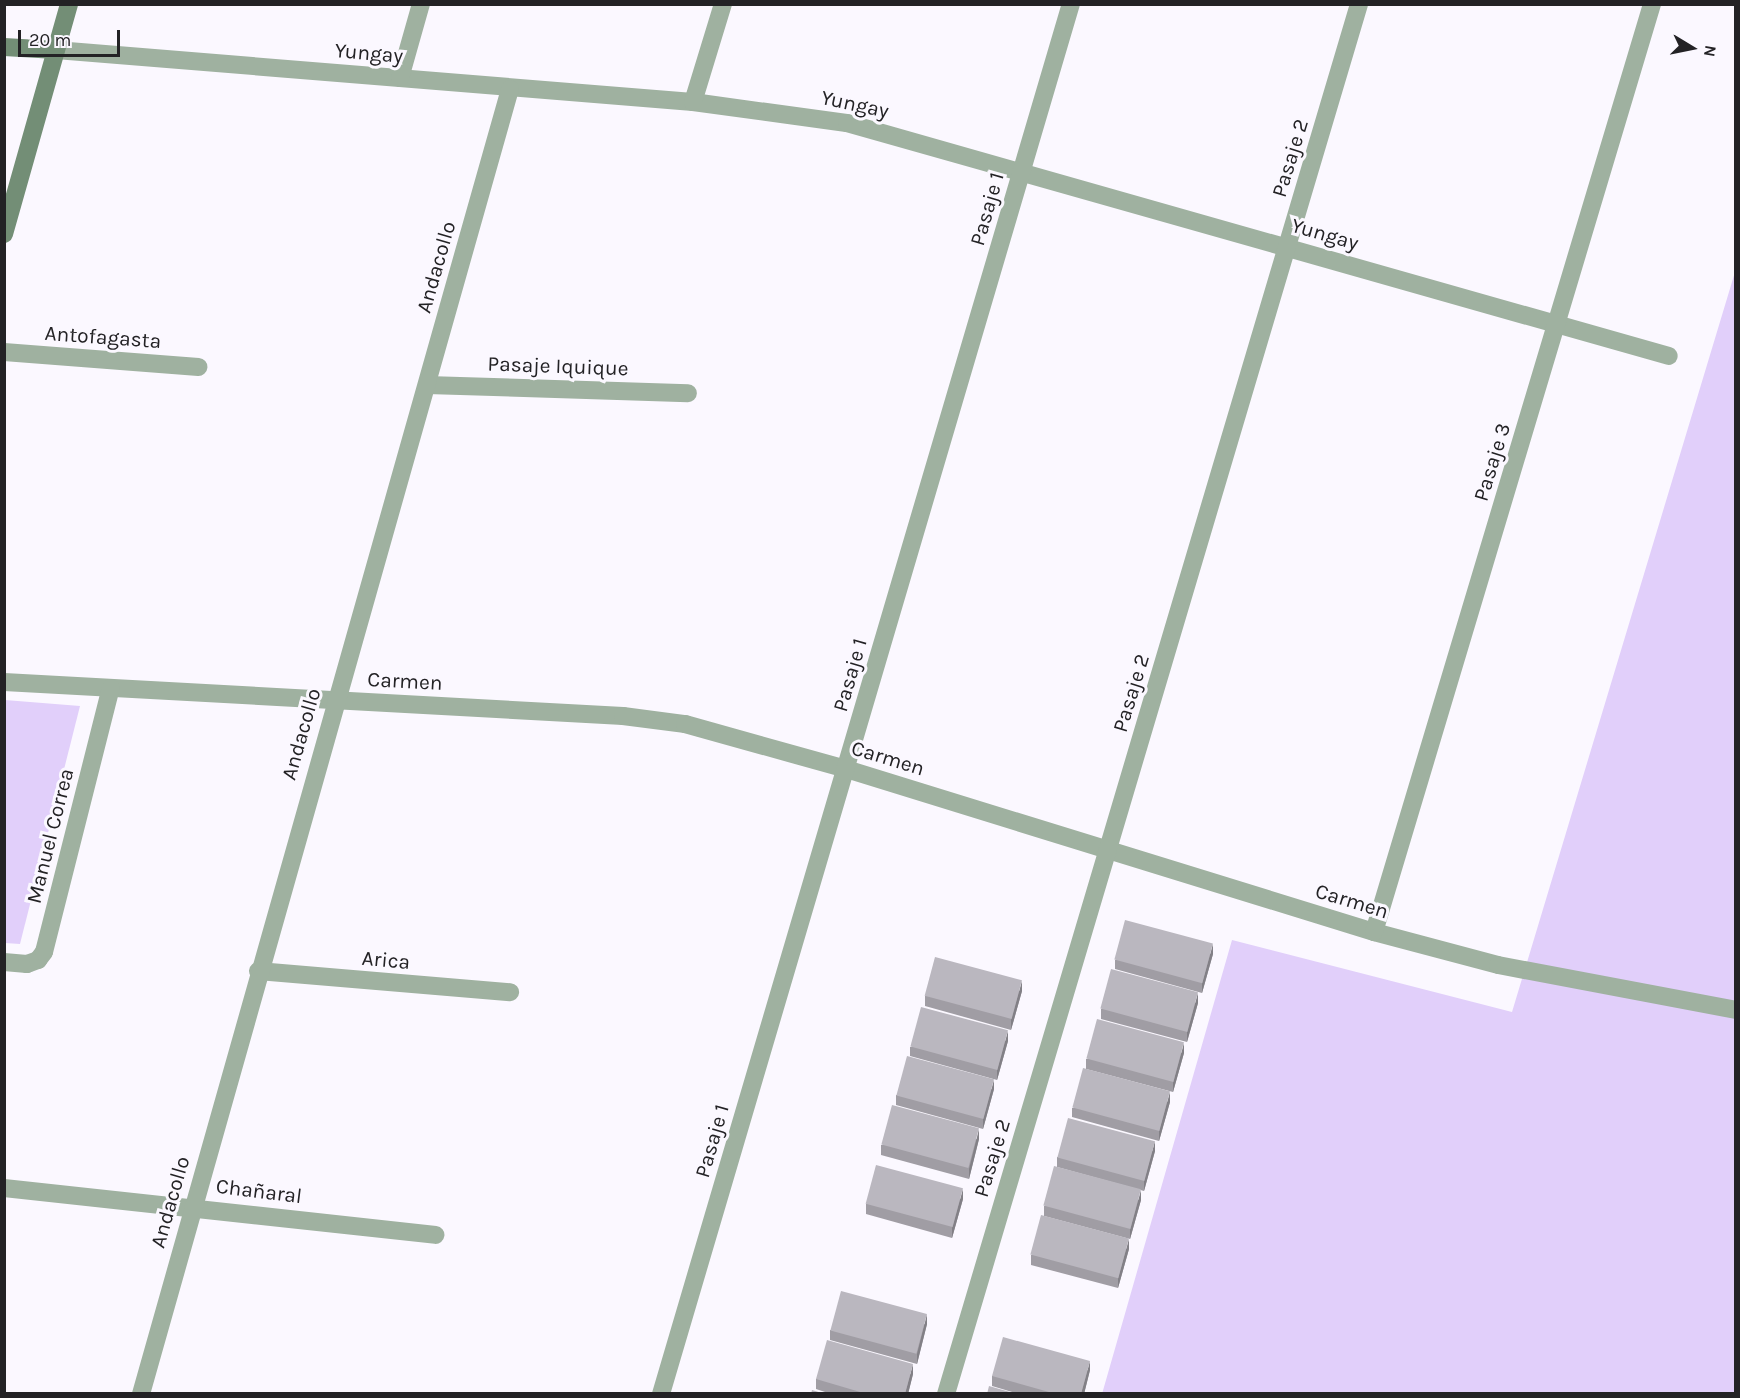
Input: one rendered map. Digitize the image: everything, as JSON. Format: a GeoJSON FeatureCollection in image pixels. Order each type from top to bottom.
{"type":"FeatureCollection","features":[{"type":"Feature","properties":{"kind":"street"},"geometry":{"type":"LineString","coordinates":[[4,234],[69,4]]}},
{"type":"Feature","properties":{"kind":"street"},"geometry":{"type":"LineString","coordinates":[[400,78],[421,4]]}},
{"type":"Feature","properties":{"kind":"street"},"geometry":{"type":"LineString","coordinates":[[693,102],[723,4]]}},
{"type":"Feature","properties":{"kind":"street","name":"Pasaje 1"},"geometry":{"type":"LineString","coordinates":[[661,1394],[1071,4]]}},
{"type":"Feature","properties":{"kind":"street","name":"Pasaje 2"},"geometry":{"type":"LineString","coordinates":[[946,1394],[1359,4]]}},
{"type":"Feature","properties":{"kind":"street","name":"Pasaje 3"},"geometry":{"type":"LineString","coordinates":[[1374,932],[1652,4]]}},
{"type":"Feature","properties":{"kind":"street","name":"Yungay"},"geometry":{"type":"LineString","coordinates":[[4,47],[693,102],[847,123],[1021,170],[1669,356]]}},
{"type":"Feature","properties":{"kind":"street","name":"Andacollo"},"geometry":{"type":"LineString","coordinates":[[141,1394],[335,699],[427,385],[510,88]]}},
{"type":"Feature","properties":{"kind":"street","name":"Antofagasta"},"geometry":{"type":"LineString","coordinates":[[4,352],[198,367]]}},
{"type":"Feature","properties":{"kind":"street","name":"Pasaje Iquique"},"geometry":{"type":"LineString","coordinates":[[427,385],[688,393]]}},
{"type":"Feature","properties":{"kind":"street","name":"Carmen"},"geometry":{"type":"LineString","coordinates":[[4,682],[623,716],[685,724],[846,769],[1374,932],[1498,965],[1736,1010]]}},
{"type":"Feature","properties":{"kind":"street","name":"Manuel Correa"},"geometry":{"type":"LineString","coordinates":[[4,962],[27,964],[38,960],[44,952],[111,688]]}},
{"type":"Feature","properties":{"kind":"street","name":"Arica"},"geometry":{"type":"LineString","coordinates":[[258,972],[510,992]]}},
{"type":"Feature","properties":{"kind":"street","name":"Chañaral"},"geometry":{"type":"LineString","coordinates":[[4,1188],[193,1206],[435,1235]]}},
{"type":"Feature","properties":{"kind":"shaded area"},"geometry":{"type":"Polygon","coordinates":[[[1735,272],[1735,1393],[1102,1394],[1232,940],[1512,1012],[1735,272]]]}},
{"type":"Feature","properties":{"kind":"shaded area"},"geometry":{"type":"Polygon","coordinates":[[[5,700],[80,706],[20,944],[5,943],[5,700]]]}},
{"type":"Feature","properties":{"kind":"building"},"geometry":{"type":"Polygon","coordinates":[[[1125,920],[1213,944],[1202,983],[1114,960],[1125,920]]]}},
{"type":"Feature","properties":{"kind":"building"},"geometry":{"type":"Polygon","coordinates":[[[935,957],[1022,980],[1012,1019],[925,996],[935,957]]]}},
{"type":"Feature","properties":{"kind":"building"},"geometry":{"type":"Polygon","coordinates":[[[1111,969],[1198,992],[1187,1032],[1100,1009],[1111,969]]]}},
{"type":"Feature","properties":{"kind":"building"},"geometry":{"type":"Polygon","coordinates":[[[921,1007],[1008,1030],[997,1070],[910,1047],[921,1007]]]}},
{"type":"Feature","properties":{"kind":"building"},"geometry":{"type":"Polygon","coordinates":[[[1097,1019],[1184,1042],[1173,1082],[1086,1059],[1097,1019]]]}},
{"type":"Feature","properties":{"kind":"building"},"geometry":{"type":"Polygon","coordinates":[[[907,1056],[994,1079],[983,1119],[896,1096],[907,1056]]]}},
{"type":"Feature","properties":{"kind":"building"},"geometry":{"type":"Polygon","coordinates":[[[1083,1068],[1170,1091],[1159,1131],[1072,1108],[1083,1068]]]}},
{"type":"Feature","properties":{"kind":"building"},"geometry":{"type":"Polygon","coordinates":[[[892,1105],[979,1128],[968,1168],[881,1145],[892,1105]]]}},
{"type":"Feature","properties":{"kind":"building"},"geometry":{"type":"Polygon","coordinates":[[[1068,1118],[1155,1141],[1144,1181],[1057,1158],[1068,1118]]]}},
{"type":"Feature","properties":{"kind":"building"},"geometry":{"type":"Polygon","coordinates":[[[876,1165],[963,1188],[953,1227],[866,1204],[876,1165]]]}},
{"type":"Feature","properties":{"kind":"building"},"geometry":{"type":"Polygon","coordinates":[[[1054,1166],[1141,1189],[1130,1229],[1043,1206],[1054,1166]]]}},
{"type":"Feature","properties":{"kind":"building"},"geometry":{"type":"Polygon","coordinates":[[[1041,1215],[1129,1239],[1118,1278],[1030,1255],[1041,1215]]]}},
{"type":"Feature","properties":{"kind":"building"},"geometry":{"type":"Polygon","coordinates":[[[841,1291],[927,1314],[916,1354],[830,1331],[841,1291]]]}},
{"type":"Feature","properties":{"kind":"building"},"geometry":{"type":"Polygon","coordinates":[[[1003,1337],[1090,1361],[1081,1394],[1056,1394],[992,1376],[1003,1337]]]}},
{"type":"Feature","properties":{"kind":"building"},"geometry":{"type":"Polygon","coordinates":[[[827,1340],[913,1364],[905,1394],[867,1394],[816,1379],[827,1340]]]}},
{"type":"Feature","properties":{"kind":"building"},"geometry":{"type":"Polygon","coordinates":[[[989,1386],[1017,1394],[987,1394],[989,1386]]]}},
{"type":"Feature","properties":{"kind":"building"},"geometry":{"type":"Polygon","coordinates":[[[812,1390],[825,1394],[811,1394],[812,1390]]]}}]}
